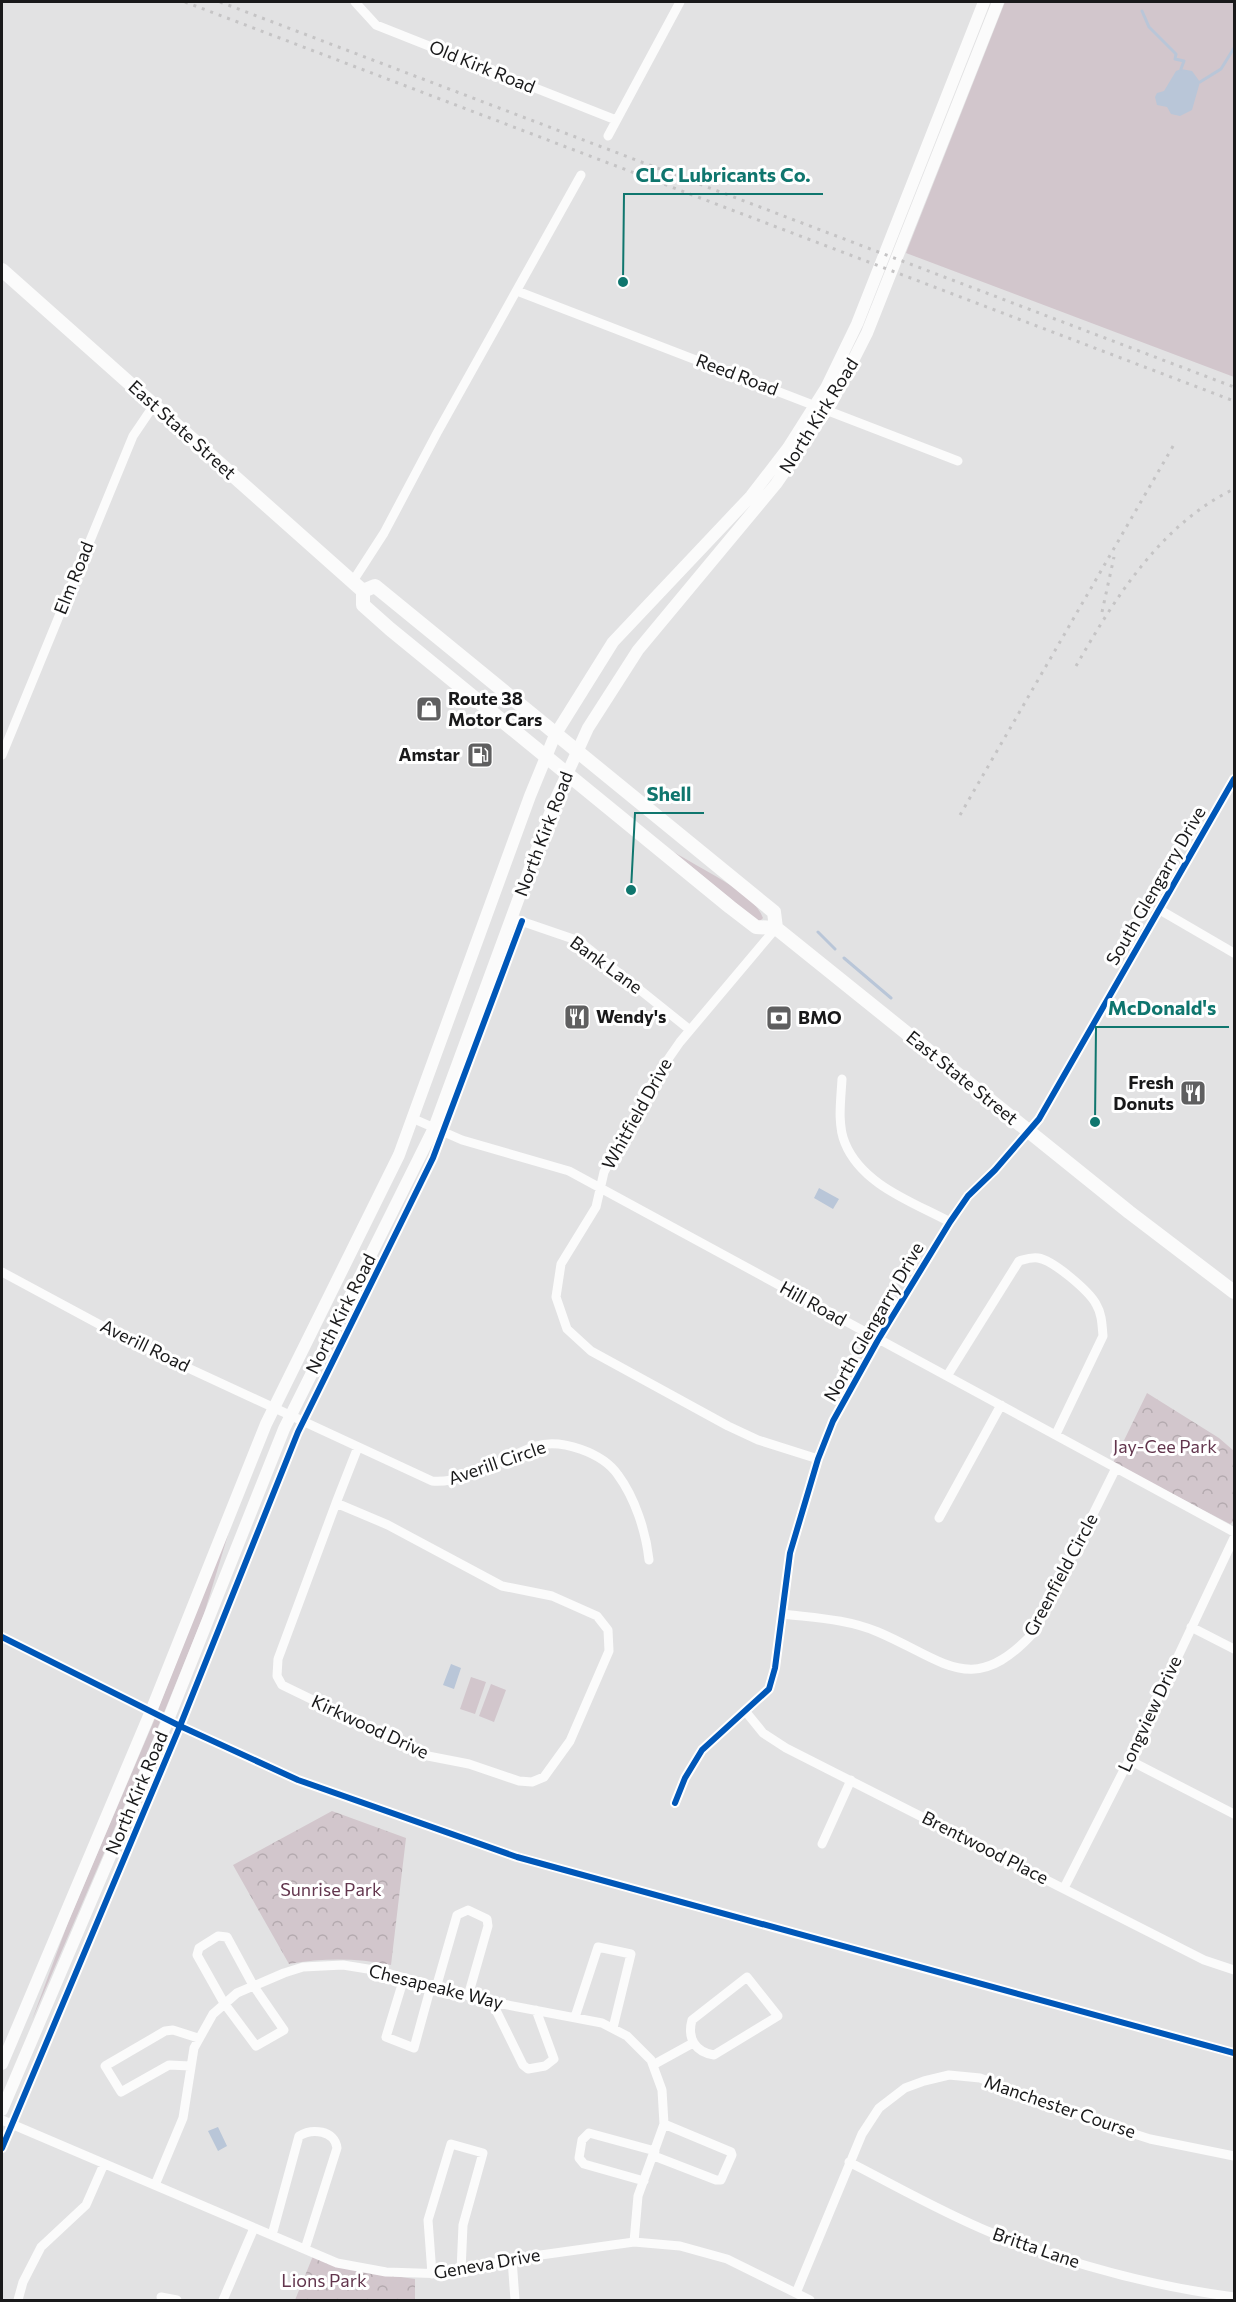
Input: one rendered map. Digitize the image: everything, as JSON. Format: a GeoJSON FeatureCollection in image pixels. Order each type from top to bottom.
{"type":"FeatureCollection","features":[{"type":"Feature","properties":{"kind":"main road","name":"North Kirk Road"},"geometry":{"type":"LineString","coordinates":[[2,2110],[168,1720],[290,1415],[434,1128],[566,775],[598,710],[632,658],[788,448],[842,357],[984,2]]}},
{"type":"Feature","properties":{"kind":"main road","name":"North Kirk Road"},"geometry":{"type":"LineString","coordinates":[[2,2064],[147,1720],[274,1407],[385,1187],[414,1119],[555,735],[586,681],[620,633],[776,484],[808,441],[858,353],[998,2]]}},
{"type":"Feature","properties":{"kind":"main road","name":"East State Street"},"geometry":{"type":"LineString","coordinates":[[2,270],[363,591],[363,605],[545,758],[756,927],[776,928],[1157,1234],[1234,1292]]}},
{"type":"Feature","properties":{"kind":"main road","name":"East State Street"},"geometry":{"type":"LineString","coordinates":[[363,591],[375,586],[774,912],[776,928]]}},
{"type":"Feature","properties":{"kind":"street","name":"Old Kirk Road"},"geometry":{"type":"LineString","coordinates":[[355,2],[376,25],[616,120]]}},
{"type":"Feature","properties":{"kind":"street"},"geometry":{"type":"LineString","coordinates":[[608,136],[680,2]]}},
{"type":"Feature","properties":{"kind":"street"},"geometry":{"type":"LineString","coordinates":[[352,581],[367,563],[384,533],[581,175]]}},
{"type":"Feature","properties":{"kind":"street","name":"Reed Road"},"geometry":{"type":"LineString","coordinates":[[517,291],[957,461]]}},
{"type":"Feature","properties":{"kind":"street","name":"Elm Road"},"geometry":{"type":"LineString","coordinates":[[2,755],[134,436],[154,405]]}},
{"type":"Feature","properties":{"kind":"street","name":"South Glengarry Drive"},"geometry":{"type":"LineString","coordinates":[[1029,1132],[1234,779]]}},
{"type":"Feature","properties":{"kind":"street"},"geometry":{"type":"LineString","coordinates":[[1160,910],[1234,953]]}},
{"type":"Feature","properties":{"kind":"street","name":"Bank Lane"},"geometry":{"type":"LineString","coordinates":[[512,918],[579,941],[690,1030]]}},
{"type":"Feature","properties":{"kind":"street","name":"Whitfield Drive"},"geometry":{"type":"LineString","coordinates":[[776,928],[690,1030],[657,1075],[604,1172],[596,1207],[561,1263],[556,1297],[567,1329],[591,1351],[728,1426],[758,1440],[818,1459]]}},
{"type":"Feature","properties":{"kind":"street"},"geometry":{"type":"LineString","coordinates":[[842,1079],[841,1118],[845,1142],[857,1165],[877,1182],[950,1222]]}},
{"type":"Feature","properties":{"kind":"street","name":"Hill Road"},"geometry":{"type":"LineString","coordinates":[[414,1119],[478,1145],[520,1154],[569,1171],[1234,1532]]}},
{"type":"Feature","properties":{"kind":"street","name":"North Glengarry Drive"},"geometry":{"type":"LineString","coordinates":[[675,1803],[685,1779],[702,1750],[769,1689],[775,1668],[790,1553],[818,1459],[833,1421],[878,1340],[950,1222],[968,1196],[1029,1132]]}},
{"type":"Feature","properties":{"kind":"street"},"geometry":{"type":"LineString","coordinates":[[947,1376],[1020,1261],[1040,1258],[1050,1262],[1095,1303],[1102,1319],[1103,1336],[1056,1434]]}},
{"type":"Feature","properties":{"kind":"street","name":"Averill Road"},"geometry":{"type":"LineString","coordinates":[[2,1272],[132,1342],[290,1415]]}},
{"type":"Feature","properties":{"kind":"street"},"geometry":{"type":"LineString","coordinates":[[939,1518],[1001,1405]]}},
{"type":"Feature","properties":{"kind":"street","name":"Averill Circle"},"geometry":{"type":"LineString","coordinates":[[290,1415],[413,1474],[441,1482],[462,1476],[537,1445],[562,1445],[574,1448],[608,1464],[618,1473],[647,1538],[649,1560]]}},
{"type":"Feature","properties":{"kind":"street","name":"Kirkwood Drive"},"geometry":{"type":"LineString","coordinates":[[336,1503],[388,1525],[502,1586],[564,1600],[597,1616],[603,1623],[610,1640],[605,1662],[570,1741],[544,1777],[532,1782],[519,1781],[469,1764],[428,1756],[282,1685],[277,1676],[278,1659],[336,1503],[358,1447]]}},
{"type":"Feature","properties":{"kind":"street","name":"Greenfield Circle"},"geometry":{"type":"LineString","coordinates":[[783,1614],[848,1622],[878,1632],[932,1661],[963,1670],[993,1665],[1020,1648],[1035,1631],[1116,1468]]}},
{"type":"Feature","properties":{"kind":"street","name":"Longview Drive"},"geometry":{"type":"LineString","coordinates":[[1064,1888],[1129,1760],[1234,1538]]}},
{"type":"Feature","properties":{"kind":"street"},"geometry":{"type":"LineString","coordinates":[[1191,1628],[1234,1649]]}},
{"type":"Feature","properties":{"kind":"street","name":"Brentwood Place"},"geometry":{"type":"LineString","coordinates":[[746,1712],[763,1732],[786,1748],[1203,1960],[1234,1970]]}},
{"type":"Feature","properties":{"kind":"street"},"geometry":{"type":"LineString","coordinates":[[1129,1760],[1234,1814]]}},
{"type":"Feature","properties":{"kind":"street"},"geometry":{"type":"LineString","coordinates":[[822,1844],[851,1780]]}},
{"type":"Feature","properties":{"kind":"street"},"geometry":{"type":"LineString","coordinates":[[404,1978],[386,2037],[414,2048],[457,1915],[468,1910],[487,1919],[488,1926],[468,1996]]}},
{"type":"Feature","properties":{"kind":"street"},"geometry":{"type":"LineString","coordinates":[[218,1936],[227,1937],[253,1985],[284,2030],[256,2046],[224,2003],[197,1955],[199,1948],[218,1936]]}},
{"type":"Feature","properties":{"kind":"street"},"geometry":{"type":"LineString","coordinates":[[575,2017],[598,1947],[631,1954],[613,2028]]}},
{"type":"Feature","properties":{"kind":"street","name":"Chesapeake Way"},"geometry":{"type":"LineString","coordinates":[[155,2185],[183,2118],[190,2066],[198,2038],[213,2014],[224,2003],[253,1985],[303,1967],[343,1965],[380,1971],[492,2002],[602,2023],[627,2036],[653,2065],[662,2090],[664,2124],[638,2196],[634,2242]]}},
{"type":"Feature","properties":{"kind":"street"},"geometry":{"type":"LineString","coordinates":[[747,1977],[778,2016],[714,2055],[704,2054],[693,2043],[689,2030],[692,2020],[747,1977]]}},
{"type":"Feature","properties":{"kind":"street"},"geometry":{"type":"LineString","coordinates":[[492,2002],[523,2066],[534,2070],[554,2059],[536,2010]]}},
{"type":"Feature","properties":{"kind":"street"},"geometry":{"type":"LineString","coordinates":[[190,2066],[169,2065],[121,2092],[105,2066],[165,2031],[173,2030],[198,2038]]}},
{"type":"Feature","properties":{"kind":"street"},"geometry":{"type":"LineString","coordinates":[[653,2065],[693,2043]]}},
{"type":"Feature","properties":{"kind":"street","name":"Manchester Course"},"geometry":{"type":"LineString","coordinates":[[796,2293],[862,2134],[879,2108],[905,2088],[949,2075],[980,2078],[1007,2086],[1094,2121],[1150,2139],[1234,2156]]}},
{"type":"Feature","properties":{"kind":"street","name":"Geneva Drive"},"geometry":{"type":"LineString","coordinates":[[2,2120],[337,2263],[386,2272],[432,2274],[461,2271],[512,2259],[634,2242],[680,2246],[727,2259],[810,2301]]}},
{"type":"Feature","properties":{"kind":"street"},"geometry":{"type":"LineString","coordinates":[[644,2181],[584,2164],[579,2158],[582,2140],[589,2133],[655,2153],[716,2180],[721,2180],[732,2155],[731,2152],[664,2124]]}},
{"type":"Feature","properties":{"kind":"street"},"geometry":{"type":"LineString","coordinates":[[272,2235],[299,2136],[309,2132],[328,2135],[335,2141],[337,2148],[305,2249]]}},
{"type":"Feature","properties":{"kind":"street"},"geometry":{"type":"LineString","coordinates":[[432,2274],[428,2220],[451,2144],[483,2153],[463,2225],[461,2271]]}},
{"type":"Feature","properties":{"kind":"street","name":"Britta Lane"},"geometry":{"type":"LineString","coordinates":[[849,2162],[991,2232],[1047,2254],[1194,2292],[1234,2297]]}},
{"type":"Feature","properties":{"kind":"street"},"geometry":{"type":"LineString","coordinates":[[18,2301],[23,2282],[41,2247],[86,2205],[104,2164]]}},
{"type":"Feature","properties":{"kind":"street"},"geometry":{"type":"LineString","coordinates":[[223,2301],[254,2228]]}},
{"type":"Feature","properties":{"kind":"street"},"geometry":{"type":"LineString","coordinates":[[512,2259],[515,2301]]}},
{"type":"Feature","properties":{"kind":"street"},"geometry":{"type":"LineString","coordinates":[[162,2297],[177,2301]]}},
{"type":"Feature","properties":{"kind":"green space"},"geometry":{"type":"Polygon","coordinates":[[[1005,2],[1234,2],[1234,377],[906,253],[1005,2]]]}},
{"type":"Feature","properties":{"kind":"green space"},"geometry":{"type":"Polygon","coordinates":[[[674,852],[737,890],[749,899],[763,918],[759,922],[674,852]]]}},
{"type":"Feature","properties":{"kind":"green space","name":"Jay-Cee Park"},"geometry":{"type":"Polygon","coordinates":[[[1147,1393],[1219,1438],[1234,1451],[1234,1521],[1230,1524],[1113,1463],[1147,1393]]]}},
{"type":"Feature","properties":{"kind":"green space"},"geometry":{"type":"Polygon","coordinates":[[[234,1515],[204,1614],[163,1715],[157,1712],[234,1515]]]}},
{"type":"Feature","properties":{"kind":"green space"},"geometry":{"type":"Polygon","coordinates":[[[471,1677],[486,1682],[475,1714],[460,1709],[471,1677]]]}},
{"type":"Feature","properties":{"kind":"green space"},"geometry":{"type":"Polygon","coordinates":[[[491,1684],[506,1690],[494,1722],[479,1716],[491,1684]]]}},
{"type":"Feature","properties":{"kind":"green space"},"geometry":{"type":"Polygon","coordinates":[[[156,1716],[161,1719],[156,1732],[32,2020],[69,1920],[156,1716]]]}},
{"type":"Feature","properties":{"kind":"green space","name":"Sunrise Park"},"geometry":{"type":"Polygon","coordinates":[[[332,1811],[406,1838],[391,1965],[340,1960],[289,1964],[233,1865],[332,1811]]]}},
{"type":"Feature","properties":{"kind":"green space","name":"Lions Park"},"geometry":{"type":"Polygon","coordinates":[[[313,2256],[357,2271],[415,2279],[415,2300],[295,2300],[313,2256]]]}},
{"type":"Feature","properties":{"kind":"water"},"geometry":{"type":"Polygon","coordinates":[[[1181,69],[1192,71],[1200,82],[1192,110],[1180,116],[1171,114],[1167,107],[1157,105],[1155,97],[1157,93],[1164,91],[1176,71],[1181,69]]]}},
{"type":"Feature","properties":{"kind":"water"},"geometry":{"type":"Polygon","coordinates":[[[819,1188],[839,1199],[833,1209],[814,1198],[819,1188]]]}},
{"type":"Feature","properties":{"kind":"water"},"geometry":{"type":"Polygon","coordinates":[[[451,1664],[461,1668],[454,1689],[443,1685],[451,1664]]]}},
{"type":"Feature","properties":{"kind":"water"},"geometry":{"type":"Polygon","coordinates":[[[218,2127],[227,2146],[218,2151],[208,2131],[218,2127]]]}},
{"type":"Feature","properties":{"kind":"waterway"},"geometry":{"type":"LineString","coordinates":[[1142,11],[1149,27],[1176,54],[1175,59],[1184,61],[1181,69]]}},
{"type":"Feature","properties":{"kind":"waterway"},"geometry":{"type":"LineString","coordinates":[[1200,82],[1221,69],[1234,48]]}},
{"type":"Feature","properties":{"kind":"waterway"},"geometry":{"type":"LineString","coordinates":[[818,932],[835,949]]}},
{"type":"Feature","properties":{"kind":"waterway"},"geometry":{"type":"LineString","coordinates":[[844,958],[891,998]]}},
{"type":"Feature","properties":{"kind":"railway"},"geometry":{"type":"LineString","coordinates":[[185,2],[1234,401]]}},
{"type":"Feature","properties":{"kind":"railway"},"geometry":{"type":"LineString","coordinates":[[220,2],[1234,387]]}},
{"type":"Feature","properties":{"kind":"railway"},"geometry":{"type":"LineString","coordinates":[[960,815],[1176,441]]}},
{"type":"Feature","properties":{"kind":"railway"},"geometry":{"type":"LineString","coordinates":[[1076,666],[1124,589],[1162,542],[1208,504],[1234,489]]}},
{"type":"Feature","properties":{"kind":"railway"},"geometry":{"type":"LineString","coordinates":[[1102,612],[1114,557]]}},
{"type":"Feature","properties":{"kind":"cycle path"},"geometry":{"type":"LineString","coordinates":[[675,1803],[685,1778],[702,1750],[769,1689],[775,1668],[790,1553],[818,1459],[833,1421],[878,1340],[950,1222],[968,1196],[995,1170],[1039,1119],[1234,779]]}},
{"type":"Feature","properties":{"kind":"cycle path"},"geometry":{"type":"LineString","coordinates":[[2,2148],[180,1726],[298,1432],[433,1158],[522,921]]}},
{"type":"Feature","properties":{"kind":"cycle path"},"geometry":{"type":"LineString","coordinates":[[2,1637],[180,1726],[298,1780],[517,1857],[1234,2053]]}},
{"type":"Feature","properties":{"kind":"place","name":"CLC Lubricants Co."},"geometry":{"type":"Point","coordinates":[623,282]}},
{"type":"Feature","properties":{"kind":"place","name":"Route 38 Motor Cars"},"geometry":{"type":"Point","coordinates":[429,709]}},
{"type":"Feature","properties":{"kind":"place","name":"Amstar"},"geometry":{"type":"Point","coordinates":[480,755]}},
{"type":"Feature","properties":{"kind":"place","name":"Shell"},"geometry":{"type":"Point","coordinates":[631,890]}},
{"type":"Feature","properties":{"kind":"place","name":"Wendy's"},"geometry":{"type":"Point","coordinates":[577,1017]}},
{"type":"Feature","properties":{"kind":"place","name":"BMO"},"geometry":{"type":"Point","coordinates":[779,1018]}},
{"type":"Feature","properties":{"kind":"place","name":"Fresh Donuts"},"geometry":{"type":"Point","coordinates":[1193,1093]}},
{"type":"Feature","properties":{"kind":"place","name":"McDonald's"},"geometry":{"type":"Point","coordinates":[1095,1122]}}]}
